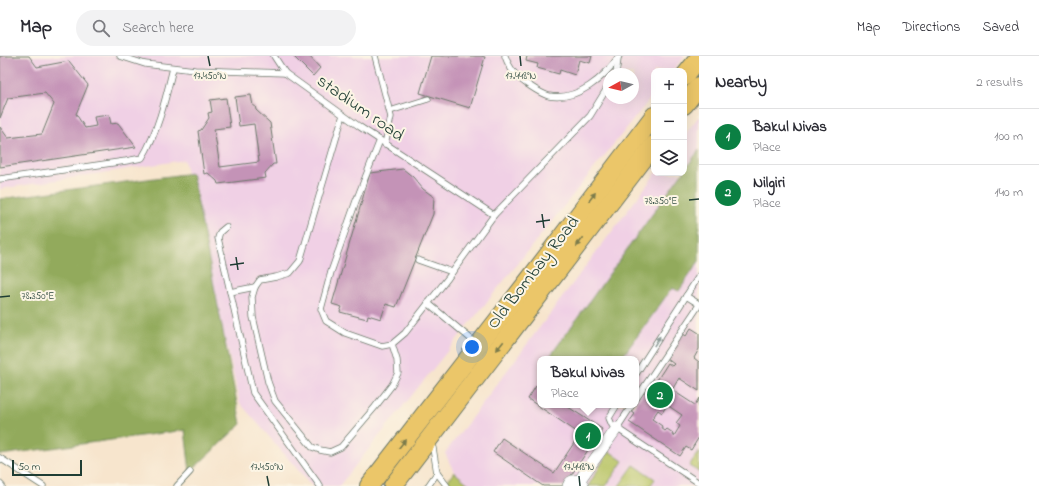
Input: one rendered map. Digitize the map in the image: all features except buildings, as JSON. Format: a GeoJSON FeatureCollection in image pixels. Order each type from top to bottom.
{"type":"FeatureCollection","features":[{"type":"Feature","properties":{"kind":"main road"},"geometry":{"type":"LineString","coordinates":[[687,73],[699,58]]}},
{"type":"Feature","properties":{"kind":"main road"},"geometry":{"type":"LineString","coordinates":[[685,104],[699,86]]}},
{"type":"Feature","properties":{"kind":"main road","name":"Old Bombay Road"},"geometry":{"type":"LineString","coordinates":[[369,486],[651,120]]}},
{"type":"Feature","properties":{"kind":"main road","name":"Old Bombay Road"},"geometry":{"type":"LineString","coordinates":[[398,479],[651,149]]}},
{"type":"Feature","properties":{"kind":"main road"},"geometry":{"type":"LineString","coordinates":[[389,461],[398,479]]}},
{"type":"Feature","properties":{"kind":"street"},"geometry":{"type":"LineString","coordinates":[[568,486],[572,481],[581,483],[617,428]]}},
{"type":"Feature","properties":{"kind":"lane"},"geometry":{"type":"LineString","coordinates":[[120,56],[145,64],[173,68],[284,73]]}},
{"type":"Feature","properties":{"kind":"lane"},"geometry":{"type":"LineString","coordinates":[[274,56],[284,73]]}},
{"type":"Feature","properties":{"kind":"lane"},"geometry":{"type":"LineString","coordinates":[[375,56],[391,117],[386,144]]}},
{"type":"Feature","properties":{"kind":"lane"},"geometry":{"type":"LineString","coordinates":[[505,56],[508,66],[518,79],[549,96],[566,96],[587,88],[600,78],[618,57]]}},
{"type":"Feature","properties":{"kind":"lane"},"geometry":{"type":"LineString","coordinates":[[617,68],[618,57]]}},
{"type":"Feature","properties":{"kind":"lane"},"geometry":{"type":"LineString","coordinates":[[0,179],[142,158],[149,147],[173,68]]}},
{"type":"Feature","properties":{"kind":"lane","name":"stadium road"},"geometry":{"type":"LineString","coordinates":[[284,73],[343,115],[494,215]]}},
{"type":"Feature","properties":{"kind":"lane"},"geometry":{"type":"LineString","coordinates":[[380,140],[333,265],[321,309],[326,321],[345,333],[382,346],[392,344],[405,333],[494,215],[590,116],[603,95]]}},
{"type":"Feature","properties":{"kind":"lane"},"geometry":{"type":"LineString","coordinates":[[390,111],[428,99]]}},
{"type":"Feature","properties":{"kind":"lane"},"geometry":{"type":"LineString","coordinates":[[343,115],[300,261],[290,273],[260,280],[255,287],[252,297],[253,317],[266,376],[275,401],[312,447],[330,452],[341,447],[375,407],[392,385],[398,373],[397,360],[392,344]]}},
{"type":"Feature","properties":{"kind":"lane"},"geometry":{"type":"LineString","coordinates":[[226,227],[220,232],[218,238],[252,393],[320,486]]}},
{"type":"Feature","properties":{"kind":"lane"},"geometry":{"type":"LineString","coordinates":[[418,260],[452,272]]}},
{"type":"Feature","properties":{"kind":"lane"},"geometry":{"type":"LineString","coordinates":[[639,369],[699,276]]}},
{"type":"Feature","properties":{"kind":"lane"},"geometry":{"type":"LineString","coordinates":[[230,292],[255,287]]}},
{"type":"Feature","properties":{"kind":"lane"},"geometry":{"type":"LineString","coordinates":[[639,395],[699,305],[686,296]]}},
{"type":"Feature","properties":{"kind":"lane"},"geometry":{"type":"LineString","coordinates":[[428,304],[479,345]]}},
{"type":"Feature","properties":{"kind":"lane"},"geometry":{"type":"LineString","coordinates":[[615,408],[609,418],[612,425],[699,483]]}},
{"type":"Feature","properties":{"kind":"lane"},"geometry":{"type":"LineString","coordinates":[[617,428],[630,408]]}},
{"type":"Feature","properties":{"kind":"lane"},"geometry":{"type":"LineString","coordinates":[[426,442],[433,448],[437,473],[447,486]]}},
{"type":"Feature","properties":{"kind":"lane"},"geometry":{"type":"LineString","coordinates":[[0,458],[42,486]]}},
{"type":"Feature","properties":{"kind":"lane"},"geometry":{"type":"LineString","coordinates":[[177,486],[190,472]]}},
{"type":"Feature","properties":{"kind":"lane"},"geometry":{"type":"LineString","coordinates":[[428,486],[437,473]]}},
{"type":"Feature","properties":{"kind":"shaded area"},"geometry":{"type":"Polygon","coordinates":[[[0,56],[685,56],[675,68],[651,68],[651,98],[339,486],[312,486],[240,403],[184,160],[0,189],[0,56]]]}},
{"type":"Feature","properties":{"kind":"shaded area"},"geometry":{"type":"Polygon","coordinates":[[[699,116],[699,486],[471,486],[454,472],[445,453],[654,176],[687,176],[687,132],[699,116]]]}},
{"type":"Feature","properties":{"kind":"green space"},"geometry":{"type":"Polygon","coordinates":[[[699,150],[699,261],[679,291],[672,288],[623,356],[550,356],[680,176],[687,176],[687,167],[699,150]]]}},
{"type":"Feature","properties":{"kind":"green space"},"geometry":{"type":"Polygon","coordinates":[[[192,173],[241,424],[190,472],[185,430],[0,455],[0,199],[192,173]]]}},
{"type":"Feature","properties":{"kind":"green space"},"geometry":{"type":"Polygon","coordinates":[[[609,451],[623,461],[606,486],[588,486],[609,451]]]}},
{"type":"Feature","properties":{"kind":"green space"},"geometry":{"type":"Polygon","coordinates":[[[699,451],[699,472],[689,466],[699,451]]]}},
{"type":"Feature","properties":{"kind":"green space"},"geometry":{"type":"Polygon","coordinates":[[[634,465],[655,479],[650,486],[619,486],[634,465]]]}},
{"type":"Feature","properties":{"kind":"green space"},"geometry":{"type":"Polygon","coordinates":[[[454,472],[471,486],[444,486],[454,472]]]}},
{"type":"Feature","properties":{"kind":"place","name":"Nilgiri"},"geometry":{"type":"Point","coordinates":[660,395]}},
{"type":"Feature","properties":{"kind":"place","name":"Bakul Nivas"},"geometry":{"type":"Point","coordinates":[588,436]}}]}
